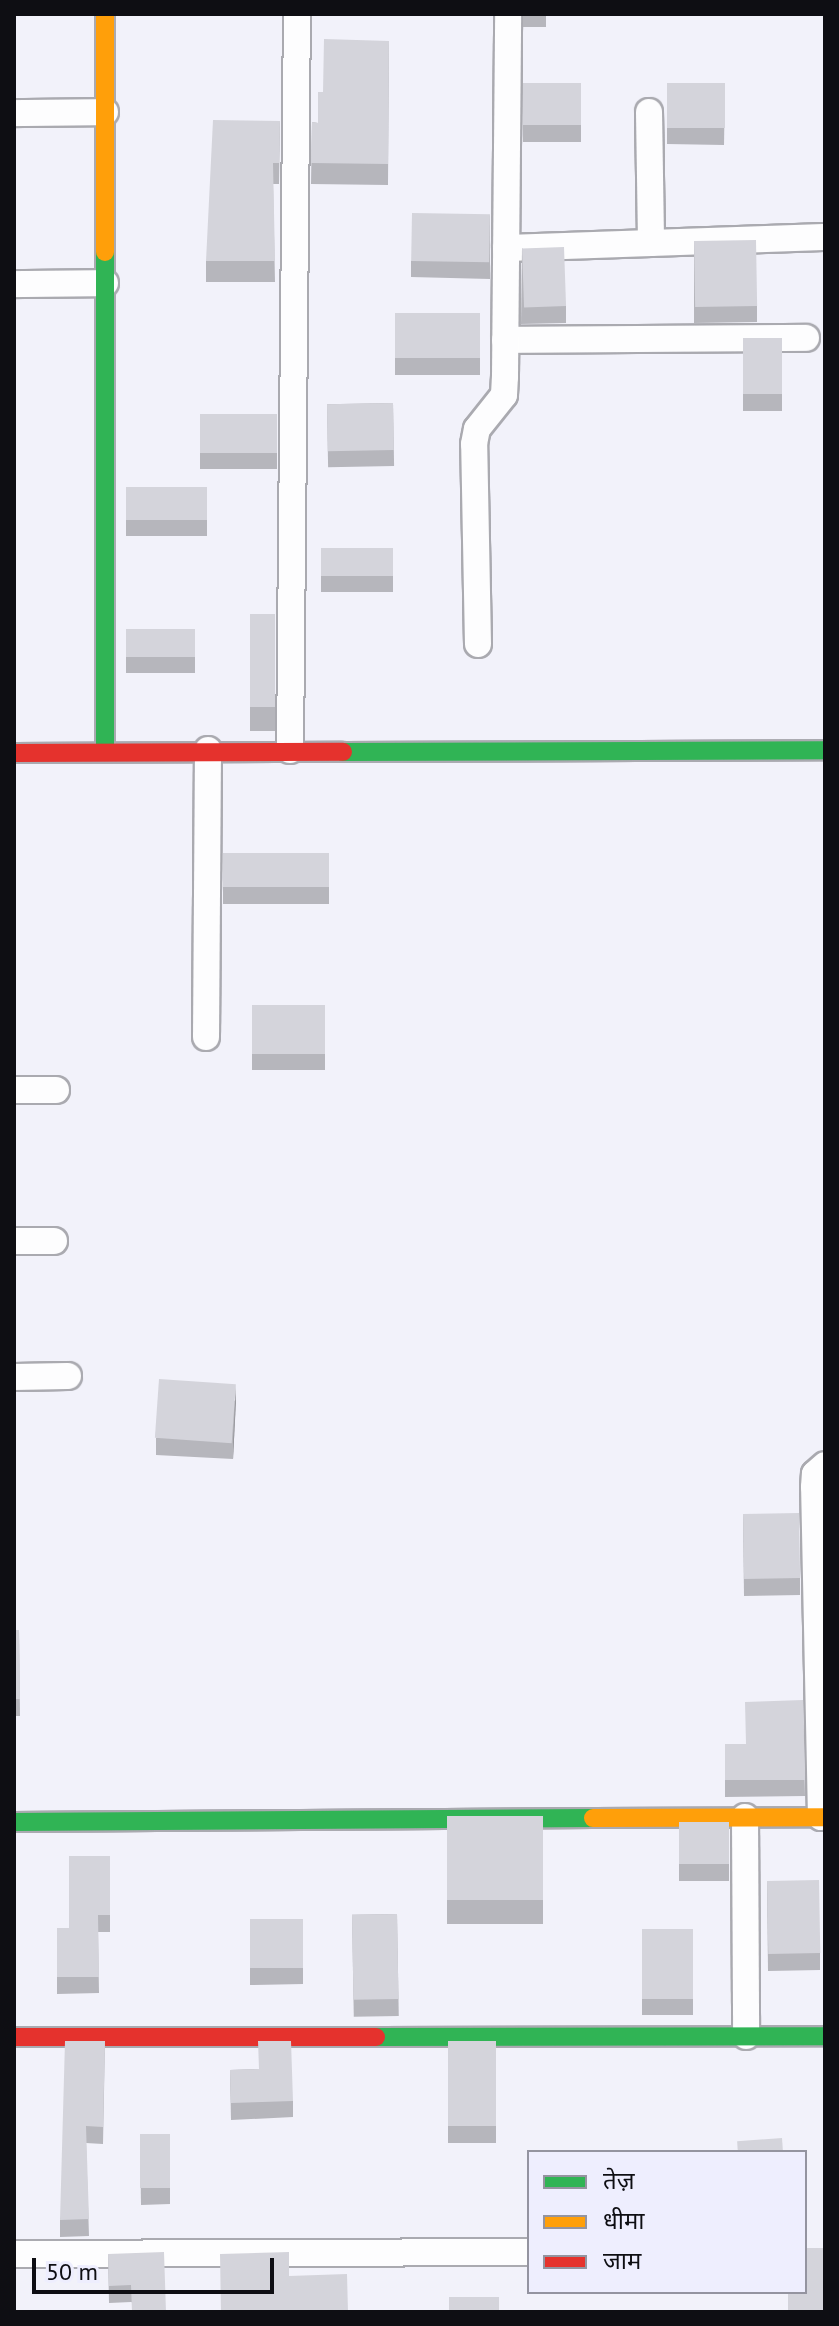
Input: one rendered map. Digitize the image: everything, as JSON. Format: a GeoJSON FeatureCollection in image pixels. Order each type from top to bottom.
{"type":"FeatureCollection","features":[{"type":"Feature","properties":{"kind":"street"},"geometry":{"type":"LineString","coordinates":[[105,14],[105,752]]}},
{"type":"Feature","properties":{"kind":"street"},"geometry":{"type":"LineString","coordinates":[[290,750],[297,14]]}},
{"type":"Feature","properties":{"kind":"street"},"geometry":{"type":"LineString","coordinates":[[478,644],[474,444],[477,429],[504,395],[508,14]]}},
{"type":"Feature","properties":{"kind":"street"},"geometry":{"type":"LineString","coordinates":[[14,113],[105,112]]}},
{"type":"Feature","properties":{"kind":"street"},"geometry":{"type":"LineString","coordinates":[[649,112],[651,243]]}},
{"type":"Feature","properties":{"kind":"street"},"geometry":{"type":"LineString","coordinates":[[506,248],[825,237]]}},
{"type":"Feature","properties":{"kind":"street"},"geometry":{"type":"LineString","coordinates":[[14,284],[105,283]]}},
{"type":"Feature","properties":{"kind":"street"},"geometry":{"type":"LineString","coordinates":[[505,340],[806,338]]}},
{"type":"Feature","properties":{"kind":"street"},"geometry":{"type":"LineString","coordinates":[[206,1037],[208,750]]}},
{"type":"Feature","properties":{"kind":"street"},"geometry":{"type":"LineString","coordinates":[[14,753],[825,750]]}},
{"type":"Feature","properties":{"kind":"street"},"geometry":{"type":"LineString","coordinates":[[14,1090],[56,1090]]}},
{"type":"Feature","properties":{"kind":"street"},"geometry":{"type":"LineString","coordinates":[[14,1241],[54,1241]]}},
{"type":"Feature","properties":{"kind":"street"},"geometry":{"type":"LineString","coordinates":[[14,1377],[68,1376]]}},
{"type":"Feature","properties":{"kind":"street"},"geometry":{"type":"LineString","coordinates":[[14,1822],[823,1817],[821,1624],[814,1487],[815,1474],[825,1465]]}},
{"type":"Feature","properties":{"kind":"street"},"geometry":{"type":"LineString","coordinates":[[745,1817],[746,2036]]}},
{"type":"Feature","properties":{"kind":"street"},"geometry":{"type":"LineString","coordinates":[[14,2037],[825,2036]]}},
{"type":"Feature","properties":{"kind":"street"},"geometry":{"type":"LineString","coordinates":[[14,2254],[527,2252]]}},
{"type":"Feature","properties":{"kind":"building"},"geometry":{"type":"Polygon","coordinates":[[[324,39],[389,41],[388,164],[311,163],[312,122],[318,123],[318,92],[323,92],[324,39]]]}},
{"type":"Feature","properties":{"kind":"building"},"geometry":{"type":"Polygon","coordinates":[[[523,83],[581,83],[581,125],[523,125],[523,83]]]}},
{"type":"Feature","properties":{"kind":"building"},"geometry":{"type":"Polygon","coordinates":[[[667,83],[725,83],[725,128],[667,128],[667,83]]]}},
{"type":"Feature","properties":{"kind":"building"},"geometry":{"type":"Polygon","coordinates":[[[213,120],[280,121],[279,163],[273,163],[275,261],[206,261],[213,120]]]}},
{"type":"Feature","properties":{"kind":"building"},"geometry":{"type":"Polygon","coordinates":[[[412,213],[490,214],[489,262],[411,261],[412,213]]]}},
{"type":"Feature","properties":{"kind":"building"},"geometry":{"type":"Polygon","coordinates":[[[756,240],[757,306],[695,307],[694,241],[756,240]]]}},
{"type":"Feature","properties":{"kind":"building"},"geometry":{"type":"Polygon","coordinates":[[[564,247],[566,306],[524,307],[522,248],[564,247]]]}},
{"type":"Feature","properties":{"kind":"building"},"geometry":{"type":"Polygon","coordinates":[[[395,313],[480,313],[480,358],[395,358],[395,313]]]}},
{"type":"Feature","properties":{"kind":"building"},"geometry":{"type":"Polygon","coordinates":[[[743,338],[782,338],[782,394],[743,394],[743,338]]]}},
{"type":"Feature","properties":{"kind":"building"},"geometry":{"type":"Polygon","coordinates":[[[393,403],[394,450],[328,451],[327,404],[393,403]]]}},
{"type":"Feature","properties":{"kind":"building"},"geometry":{"type":"Polygon","coordinates":[[[200,414],[277,414],[277,453],[200,453],[200,414]]]}},
{"type":"Feature","properties":{"kind":"building"},"geometry":{"type":"Polygon","coordinates":[[[126,487],[207,487],[207,520],[126,520],[126,487]]]}},
{"type":"Feature","properties":{"kind":"building"},"geometry":{"type":"Polygon","coordinates":[[[321,548],[393,548],[393,576],[321,576],[321,548]]]}},
{"type":"Feature","properties":{"kind":"building"},"geometry":{"type":"Polygon","coordinates":[[[250,614],[275,614],[275,707],[250,707],[250,614]]]}},
{"type":"Feature","properties":{"kind":"building"},"geometry":{"type":"Polygon","coordinates":[[[126,629],[195,629],[195,657],[126,657],[126,629]]]}},
{"type":"Feature","properties":{"kind":"building"},"geometry":{"type":"Polygon","coordinates":[[[223,853],[329,853],[329,887],[223,887],[223,853]]]}},
{"type":"Feature","properties":{"kind":"building"},"geometry":{"type":"Polygon","coordinates":[[[252,1005],[325,1005],[325,1054],[252,1054],[252,1005]]]}},
{"type":"Feature","properties":{"kind":"building"},"geometry":{"type":"Polygon","coordinates":[[[159,1379],[236,1384],[232,1443],[155,1438],[159,1379]]]}},
{"type":"Feature","properties":{"kind":"building"},"geometry":{"type":"Polygon","coordinates":[[[799,1513],[800,1578],[744,1579],[743,1514],[799,1513]]]}},
{"type":"Feature","properties":{"kind":"building"},"geometry":{"type":"Polygon","coordinates":[[[14,1630],[19,1630],[20,1699],[14,1699],[14,1630]]]}},
{"type":"Feature","properties":{"kind":"building"},"geometry":{"type":"Polygon","coordinates":[[[803,1700],[805,1780],[725,1780],[725,1744],[746,1744],[745,1702],[803,1700]]]}},
{"type":"Feature","properties":{"kind":"building"},"geometry":{"type":"Polygon","coordinates":[[[447,1816],[543,1816],[543,1900],[447,1900],[447,1816]]]}},
{"type":"Feature","properties":{"kind":"building"},"geometry":{"type":"Polygon","coordinates":[[[679,1822],[729,1822],[729,1864],[679,1864],[679,1822]]]}},
{"type":"Feature","properties":{"kind":"building"},"geometry":{"type":"Polygon","coordinates":[[[69,1856],[110,1856],[110,1915],[98,1915],[99,1977],[57,1977],[57,1928],[69,1928],[69,1856]]]}},
{"type":"Feature","properties":{"kind":"building"},"geometry":{"type":"Polygon","coordinates":[[[819,1880],[820,1953],[768,1954],[767,1881],[819,1880]]]}},
{"type":"Feature","properties":{"kind":"building"},"geometry":{"type":"Polygon","coordinates":[[[397,1914],[398,1999],[353,2000],[352,1915],[397,1914]]]}},
{"type":"Feature","properties":{"kind":"building"},"geometry":{"type":"Polygon","coordinates":[[[250,1919],[303,1919],[303,1968],[250,1968],[250,1919]]]}},
{"type":"Feature","properties":{"kind":"building"},"geometry":{"type":"Polygon","coordinates":[[[642,1929],[693,1929],[693,1999],[642,1999],[642,1929]]]}},
{"type":"Feature","properties":{"kind":"building"},"geometry":{"type":"Polygon","coordinates":[[[65,2041],[105,2041],[103,2127],[86,2126],[89,2219],[60,2220],[65,2041]]]}},
{"type":"Feature","properties":{"kind":"building"},"geometry":{"type":"Polygon","coordinates":[[[258,2041],[291,2041],[293,2101],[231,2103],[230,2070],[259,2069],[258,2041]]]}},
{"type":"Feature","properties":{"kind":"building"},"geometry":{"type":"Polygon","coordinates":[[[448,2041],[496,2041],[496,2126],[448,2126],[448,2041]]]}},
{"type":"Feature","properties":{"kind":"building"},"geometry":{"type":"Polygon","coordinates":[[[140,2134],[170,2134],[170,2188],[140,2188],[140,2134]]]}},
{"type":"Feature","properties":{"kind":"building"},"geometry":{"type":"Polygon","coordinates":[[[782,2138],[783,2150],[738,2150],[737,2141],[782,2138]]]}},
{"type":"Feature","properties":{"kind":"building"},"geometry":{"type":"Polygon","coordinates":[[[807,2248],[825,2248],[825,2312],[788,2312],[788,2294],[807,2294],[807,2248]]]}},
{"type":"Feature","properties":{"kind":"building"},"geometry":{"type":"Polygon","coordinates":[[[164,2252],[166,2312],[132,2312],[131,2285],[109,2286],[108,2254],[164,2252]]]}},
{"type":"Feature","properties":{"kind":"building"},"geometry":{"type":"Polygon","coordinates":[[[289,2252],[289,2276],[347,2274],[348,2312],[221,2312],[220,2254],[289,2252]]]}},
{"type":"Feature","properties":{"kind":"building"},"geometry":{"type":"Polygon","coordinates":[[[449,2297],[499,2297],[499,2312],[449,2312],[449,2297]]]}},
{"type":"Feature","properties":{"kind":"traffic: fast"},"geometry":{"type":"LineString","coordinates":[[105,252],[105,752]]}},
{"type":"Feature","properties":{"kind":"traffic: fast"},"geometry":{"type":"LineString","coordinates":[[343,752],[825,750]]}},
{"type":"Feature","properties":{"kind":"traffic: fast"},"geometry":{"type":"LineString","coordinates":[[14,1822],[593,1818]]}},
{"type":"Feature","properties":{"kind":"traffic: fast"},"geometry":{"type":"LineString","coordinates":[[376,2037],[825,2036]]}},
{"type":"Feature","properties":{"kind":"traffic: slow"},"geometry":{"type":"LineString","coordinates":[[105,14],[105,252]]}},
{"type":"Feature","properties":{"kind":"traffic: slow"},"geometry":{"type":"LineString","coordinates":[[593,1818],[825,1817]]}},
{"type":"Feature","properties":{"kind":"traffic: jam"},"geometry":{"type":"LineString","coordinates":[[14,753],[343,752]]}},
{"type":"Feature","properties":{"kind":"traffic: jam"},"geometry":{"type":"LineString","coordinates":[[14,2037],[376,2037]]}}]}
